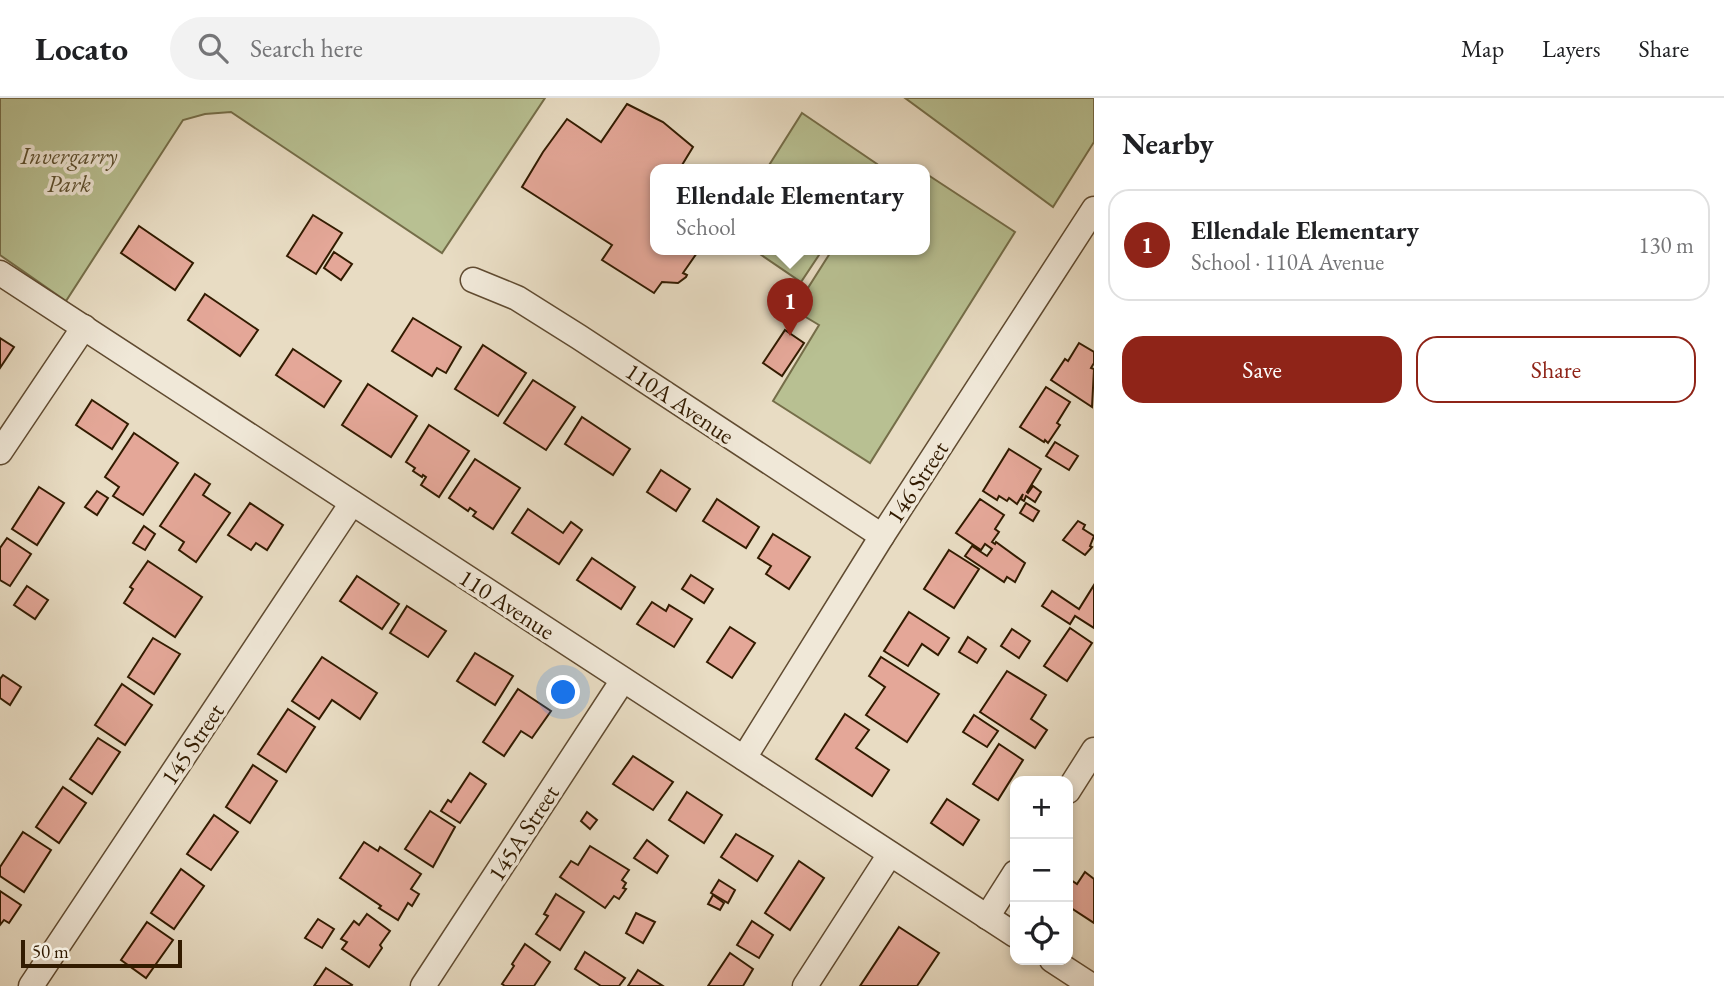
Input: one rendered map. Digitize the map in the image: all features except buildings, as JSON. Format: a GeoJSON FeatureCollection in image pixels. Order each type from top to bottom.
{"type":"FeatureCollection","features":[{"type":"Feature","properties":{"kind":"street","name":"146 Street"},"geometry":{"type":"LineString","coordinates":[[744,758],[882,537],[1094,209]]}},
{"type":"Feature","properties":{"kind":"street","name":"110 Avenue"},"geometry":{"type":"LineString","coordinates":[[0,273],[1010,932]]}},
{"type":"Feature","properties":{"kind":"street","name":"110A Avenue"},"geometry":{"type":"LineString","coordinates":[[472,280],[517,298],[569,330],[882,537]]}},
{"type":"Feature","properties":{"kind":"street"},"geometry":{"type":"LineString","coordinates":[[0,452],[84,327]]}},
{"type":"Feature","properties":{"kind":"street","name":"145 Street"},"geometry":{"type":"LineString","coordinates":[[31,986],[352,503]]}},
{"type":"Feature","properties":{"kind":"street","name":"145A Street"},"geometry":{"type":"LineString","coordinates":[[423,986],[623,680]]}},
{"type":"Feature","properties":{"kind":"street"},"geometry":{"type":"LineString","coordinates":[[1073,783],[1094,750]]}},
{"type":"Feature","properties":{"kind":"street"},"geometry":{"type":"LineString","coordinates":[[805,986],[890,854]]}},
{"type":"Feature","properties":{"kind":"street"},"geometry":{"type":"LineString","coordinates":[[987,917],[1010,881]]}},
{"type":"Feature","properties":{"kind":"street"},"geometry":{"type":"LineString","coordinates":[[1060,965],[1092,986]]}},
{"type":"Feature","properties":{"kind":"green space","name":"Invergarry Park"},"geometry":{"type":"Polygon","coordinates":[[[0,98],[545,98],[442,253],[231,112],[205,114],[183,120],[66,301],[0,255],[0,98]]]}},
{"type":"Feature","properties":{"kind":"green space"},"geometry":{"type":"Polygon","coordinates":[[[905,98],[1094,98],[1094,142],[1053,207],[905,98]]]}},
{"type":"Feature","properties":{"kind":"green space"},"geometry":{"type":"Polygon","coordinates":[[[802,113],[877,164],[770,164],[802,113]]]}},
{"type":"Feature","properties":{"kind":"green space"},"geometry":{"type":"Polygon","coordinates":[[[930,176],[1015,232],[870,463],[773,401],[819,325],[794,310],[829,255],[930,255],[930,176]]]}},
{"type":"Feature","properties":{"kind":"green space"},"geometry":{"type":"Polygon","coordinates":[[[761,255],[819,255],[801,282],[761,255]]]}},
{"type":"Feature","properties":{"kind":"place","name":"Ellendale Elementary"},"geometry":{"type":"Point","coordinates":[790,336]}}]}
